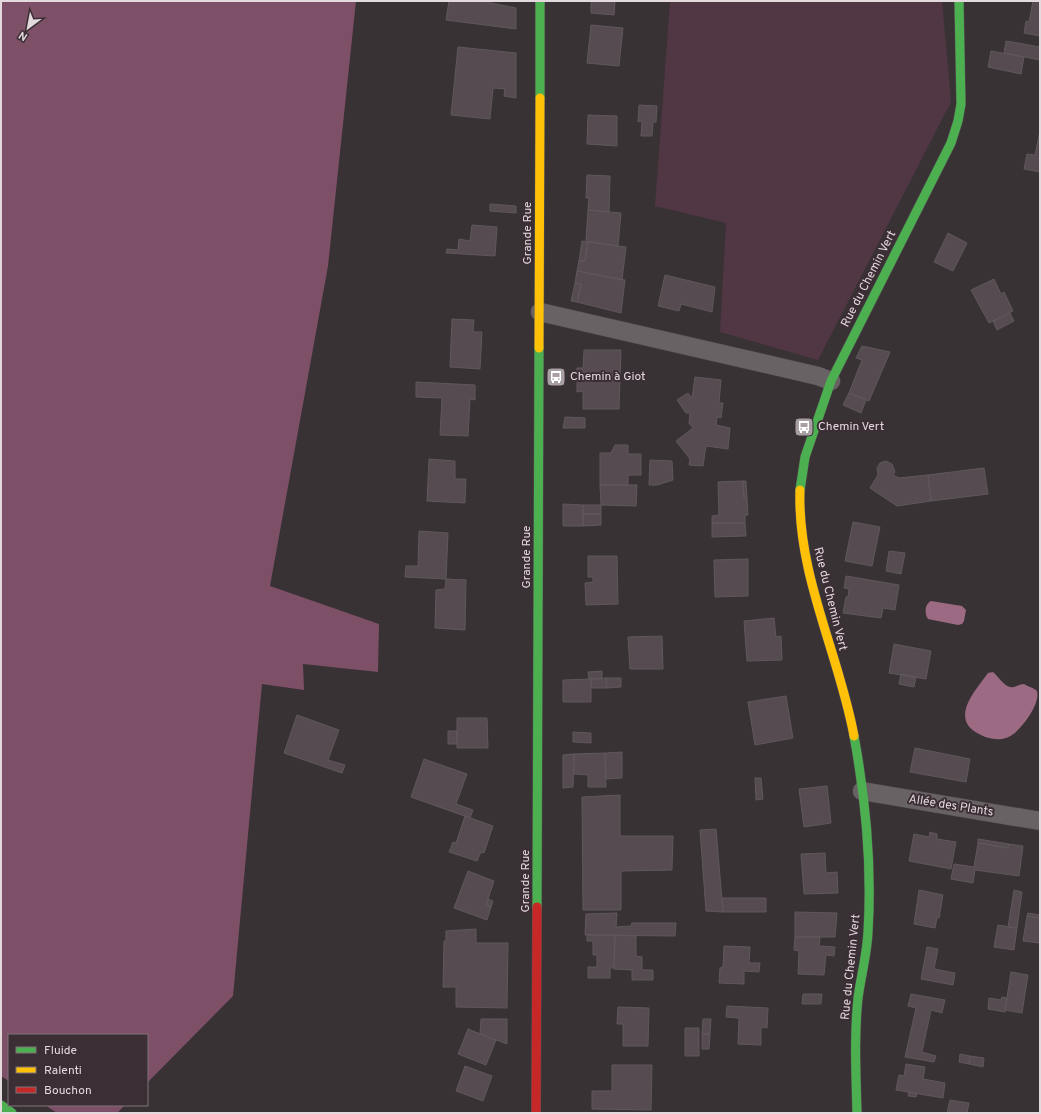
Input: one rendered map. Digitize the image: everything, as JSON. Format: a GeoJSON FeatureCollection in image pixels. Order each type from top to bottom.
{"type":"FeatureCollection","features":[{"type":"Feature","properties":{"kind":"street","name":"Grande Rue"},"geometry":{"type":"LineString","coordinates":[[536,1113],[540,1]]}},
{"type":"Feature","properties":{"kind":"street","name":"Rue du Chemin Vert"},"geometry":{"type":"LineString","coordinates":[[857,1113],[855,1062],[858,1000],[868,933],[869,854],[858,758],[849,709],[810,579],[799,513],[800,487],[805,457],[831,381],[951,143],[958,121],[961,104],[960,1]]}},
{"type":"Feature","properties":{"kind":"street"},"geometry":{"type":"LineString","coordinates":[[540,312],[818,376],[831,381]]}},
{"type":"Feature","properties":{"kind":"street","name":"Allée des Plants"},"geometry":{"type":"LineString","coordinates":[[862,792],[1040,821]]}},
{"type":"Feature","properties":{"kind":"street"},"geometry":{"type":"LineString","coordinates":[[1,1105],[12,1113]]}},
{"type":"Feature","properties":{"kind":"shaded area"},"geometry":{"type":"Polygon","coordinates":[[[1,1],[356,1],[328,266],[270,586],[379,624],[378,672],[303,664],[304,690],[262,684],[233,996],[148,1082],[148,1034],[8,1034],[8,1080],[1,1076],[1,1]]]}},
{"type":"Feature","properties":{"kind":"shaded area"},"geometry":{"type":"Polygon","coordinates":[[[670,1],[942,1],[951,102],[818,360],[720,332],[726,223],[655,206],[670,1]]]}},
{"type":"Feature","properties":{"kind":"shaded area"},"geometry":{"type":"Polygon","coordinates":[[[931,601],[962,606],[966,610],[962,624],[958,625],[928,619],[926,609],[927,604],[931,601]]]}},
{"type":"Feature","properties":{"kind":"shaded area"},"geometry":{"type":"Polygon","coordinates":[[[993,672],[1008,686],[1014,687],[1024,684],[1037,691],[1036,704],[1028,719],[1011,736],[1003,739],[992,739],[979,734],[970,728],[966,721],[965,713],[967,705],[988,673],[993,672]]]}},
{"type":"Feature","properties":{"kind":"shaded area"},"geometry":{"type":"Polygon","coordinates":[[[46,1106],[124,1106],[117,1113],[57,1113],[46,1106]]]}},
{"type":"Feature","properties":{"kind":"building"},"geometry":{"type":"Polygon","coordinates":[[[449,1],[491,1],[491,3],[516,8],[516,29],[446,20],[449,1]]]}},
{"type":"Feature","properties":{"kind":"building"},"geometry":{"type":"Polygon","coordinates":[[[591,1],[615,1],[614,15],[591,13],[591,1]]]}},
{"type":"Feature","properties":{"kind":"building"},"geometry":{"type":"Polygon","coordinates":[[[1033,1],[1040,1],[1040,36],[1024,33],[1026,21],[1029,22],[1033,1]]]}},
{"type":"Feature","properties":{"kind":"building"},"geometry":{"type":"Polygon","coordinates":[[[591,25],[623,28],[619,66],[587,63],[591,25]]]}},
{"type":"Feature","properties":{"kind":"building"},"geometry":{"type":"Polygon","coordinates":[[[1006,41],[1040,47],[1040,60],[1004,53],[1006,41]]]}},
{"type":"Feature","properties":{"kind":"building"},"geometry":{"type":"Polygon","coordinates":[[[458,47],[516,53],[516,98],[504,96],[505,89],[493,88],[490,119],[451,115],[458,47]]]}},
{"type":"Feature","properties":{"kind":"building"},"geometry":{"type":"Polygon","coordinates":[[[991,51],[1024,57],[1021,74],[988,67],[991,51]]]}},
{"type":"Feature","properties":{"kind":"building"},"geometry":{"type":"Polygon","coordinates":[[[639,105],[657,106],[656,122],[653,122],[652,136],[641,136],[642,121],[638,122],[639,105]]]}},
{"type":"Feature","properties":{"kind":"building"},"geometry":{"type":"Polygon","coordinates":[[[588,115],[617,116],[617,146],[587,144],[588,115]]]}},
{"type":"Feature","properties":{"kind":"building"},"geometry":{"type":"Polygon","coordinates":[[[1040,131],[1040,172],[1024,169],[1027,154],[1035,155],[1040,131]]]}},
{"type":"Feature","properties":{"kind":"building"},"geometry":{"type":"Polygon","coordinates":[[[587,175],[610,176],[609,212],[588,210],[589,198],[586,198],[587,175]]]}},
{"type":"Feature","properties":{"kind":"building"},"geometry":{"type":"Polygon","coordinates":[[[490,204],[516,206],[516,213],[490,211],[490,204]]]}},
{"type":"Feature","properties":{"kind":"building"},"geometry":{"type":"Polygon","coordinates":[[[588,210],[621,213],[618,246],[586,241],[588,210]]]}},
{"type":"Feature","properties":{"kind":"building"},"geometry":{"type":"Polygon","coordinates":[[[472,225],[497,227],[495,256],[446,253],[447,249],[458,250],[459,239],[470,241],[472,225]]]}},
{"type":"Feature","properties":{"kind":"building"},"geometry":{"type":"Polygon","coordinates":[[[948,233],[967,243],[953,271],[934,262],[948,233]]]}},
{"type":"Feature","properties":{"kind":"building"},"geometry":{"type":"Polygon","coordinates":[[[582,241],[588,242],[585,261],[579,261],[582,241]]]}},
{"type":"Feature","properties":{"kind":"building"},"geometry":{"type":"Polygon","coordinates":[[[588,242],[626,247],[622,280],[577,271],[579,261],[585,261],[588,242]]]}},
{"type":"Feature","properties":{"kind":"building"},"geometry":{"type":"Polygon","coordinates":[[[577,271],[625,280],[621,313],[577,302],[581,284],[575,283],[577,271]]]}},
{"type":"Feature","properties":{"kind":"building"},"geometry":{"type":"Polygon","coordinates":[[[665,275],[715,287],[712,312],[681,304],[679,311],[658,306],[665,275]]]}},
{"type":"Feature","properties":{"kind":"building"},"geometry":{"type":"Polygon","coordinates":[[[994,279],[1001,294],[1004,292],[1013,311],[989,323],[971,290],[994,279]]]}},
{"type":"Feature","properties":{"kind":"building"},"geometry":{"type":"Polygon","coordinates":[[[575,283],[581,284],[577,302],[571,301],[575,283]]]}},
{"type":"Feature","properties":{"kind":"building"},"geometry":{"type":"Polygon","coordinates":[[[1010,313],[1014,321],[997,330],[993,321],[1010,313]]]}},
{"type":"Feature","properties":{"kind":"building"},"geometry":{"type":"Polygon","coordinates":[[[452,319],[474,320],[473,332],[482,332],[480,369],[450,367],[452,319]]]}},
{"type":"Feature","properties":{"kind":"building"},"geometry":{"type":"Polygon","coordinates":[[[862,346],[890,352],[869,401],[849,393],[862,360],[856,358],[862,346]]]}},
{"type":"Feature","properties":{"kind":"building"},"geometry":{"type":"Polygon","coordinates":[[[584,350],[621,350],[619,409],[583,409],[583,391],[577,392],[577,368],[583,368],[584,350]]]}},
{"type":"Feature","properties":{"kind":"building"},"geometry":{"type":"Polygon","coordinates":[[[695,377],[721,380],[719,403],[723,403],[721,418],[717,417],[716,425],[730,428],[728,449],[706,446],[703,466],[689,465],[690,459],[676,441],[693,428],[689,423],[690,413],[686,413],[677,400],[688,393],[692,398],[695,377]]]}},
{"type":"Feature","properties":{"kind":"building"},"geometry":{"type":"Polygon","coordinates":[[[416,382],[475,385],[475,400],[470,399],[468,436],[440,435],[442,398],[416,397],[416,382]]]}},
{"type":"Feature","properties":{"kind":"building"},"geometry":{"type":"Polygon","coordinates":[[[849,393],[866,400],[861,413],[843,405],[849,393]]]}},
{"type":"Feature","properties":{"kind":"building"},"geometry":{"type":"Polygon","coordinates":[[[565,417],[585,418],[585,428],[563,428],[565,417]]]}},
{"type":"Feature","properties":{"kind":"building"},"geometry":{"type":"Polygon","coordinates":[[[615,445],[628,445],[628,454],[641,454],[641,475],[628,475],[628,485],[600,485],[600,453],[611,453],[615,445]]]}},
{"type":"Feature","properties":{"kind":"building"},"geometry":{"type":"Polygon","coordinates":[[[429,459],[455,461],[455,479],[466,479],[465,503],[427,501],[429,459]]]}},
{"type":"Feature","properties":{"kind":"building"},"geometry":{"type":"Polygon","coordinates":[[[650,460],[672,461],[673,480],[657,485],[649,485],[650,460]]]}},
{"type":"Feature","properties":{"kind":"building"},"geometry":{"type":"Polygon","coordinates":[[[886,461],[892,464],[895,472],[893,475],[899,478],[928,475],[931,501],[897,506],[870,488],[878,475],[877,468],[880,463],[886,461]]]}},
{"type":"Feature","properties":{"kind":"building"},"geometry":{"type":"Polygon","coordinates":[[[984,468],[988,494],[931,501],[928,475],[984,468]]]}},
{"type":"Feature","properties":{"kind":"building"},"geometry":{"type":"Polygon","coordinates":[[[743,481],[744,498],[747,498],[748,515],[745,515],[745,523],[712,523],[712,516],[719,515],[718,482],[743,481]]]}},
{"type":"Feature","properties":{"kind":"building"},"geometry":{"type":"Polygon","coordinates":[[[743,481],[746,481],[747,498],[744,498],[743,481]]]}},
{"type":"Feature","properties":{"kind":"building"},"geometry":{"type":"Polygon","coordinates":[[[600,485],[637,485],[636,506],[601,505],[600,485]]]}},
{"type":"Feature","properties":{"kind":"building"},"geometry":{"type":"Polygon","coordinates":[[[563,504],[583,505],[583,526],[563,526],[563,504]]]}},
{"type":"Feature","properties":{"kind":"building"},"geometry":{"type":"Polygon","coordinates":[[[583,505],[601,505],[601,514],[583,514],[583,505]]]}},
{"type":"Feature","properties":{"kind":"building"},"geometry":{"type":"Polygon","coordinates":[[[583,514],[601,514],[601,525],[583,526],[583,514]]]}},
{"type":"Feature","properties":{"kind":"building"},"geometry":{"type":"Polygon","coordinates":[[[853,522],[880,527],[872,566],[845,561],[853,522]]]}},
{"type":"Feature","properties":{"kind":"building"},"geometry":{"type":"Polygon","coordinates":[[[712,523],[745,523],[746,536],[712,537],[712,523]]]}},
{"type":"Feature","properties":{"kind":"building"},"geometry":{"type":"Polygon","coordinates":[[[419,531],[448,533],[446,579],[405,577],[406,566],[418,566],[419,531]]]}},
{"type":"Feature","properties":{"kind":"building"},"geometry":{"type":"Polygon","coordinates":[[[889,551],[905,553],[901,574],[886,571],[889,551]]]}},
{"type":"Feature","properties":{"kind":"building"},"geometry":{"type":"Polygon","coordinates":[[[588,556],[617,556],[618,604],[586,605],[585,583],[593,582],[593,577],[588,577],[588,556]]]}},
{"type":"Feature","properties":{"kind":"building"},"geometry":{"type":"Polygon","coordinates":[[[748,559],[748,596],[715,597],[714,560],[748,559]]]}},
{"type":"Feature","properties":{"kind":"building"},"geometry":{"type":"Polygon","coordinates":[[[846,576],[899,585],[895,610],[883,608],[881,618],[843,613],[849,589],[844,588],[846,576]]]}},
{"type":"Feature","properties":{"kind":"building"},"geometry":{"type":"Polygon","coordinates":[[[446,579],[466,580],[465,630],[435,628],[436,590],[445,589],[446,579]]]}},
{"type":"Feature","properties":{"kind":"building"},"geometry":{"type":"Polygon","coordinates":[[[774,618],[776,637],[781,636],[782,660],[747,661],[744,621],[774,618]]]}},
{"type":"Feature","properties":{"kind":"building"},"geometry":{"type":"Polygon","coordinates":[[[662,636],[663,669],[630,669],[628,637],[662,636]]]}},
{"type":"Feature","properties":{"kind":"building"},"geometry":{"type":"Polygon","coordinates":[[[894,644],[931,651],[926,679],[889,673],[894,644]]]}},
{"type":"Feature","properties":{"kind":"building"},"geometry":{"type":"Polygon","coordinates":[[[602,671],[602,679],[589,679],[588,672],[602,671]]]}},
{"type":"Feature","properties":{"kind":"building"},"geometry":{"type":"Polygon","coordinates":[[[901,674],[916,677],[914,687],[899,684],[901,674]]]}},
{"type":"Feature","properties":{"kind":"building"},"geometry":{"type":"Polygon","coordinates":[[[606,678],[621,678],[621,687],[607,688],[606,678]]]}},
{"type":"Feature","properties":{"kind":"building"},"geometry":{"type":"Polygon","coordinates":[[[606,678],[607,688],[591,688],[591,679],[606,678]]]}},
{"type":"Feature","properties":{"kind":"building"},"geometry":{"type":"Polygon","coordinates":[[[591,679],[591,702],[563,702],[563,680],[591,679]]]}},
{"type":"Feature","properties":{"kind":"building"},"geometry":{"type":"Polygon","coordinates":[[[786,696],[793,738],[755,745],[748,702],[786,696]]]}},
{"type":"Feature","properties":{"kind":"building"},"geometry":{"type":"Polygon","coordinates":[[[297,715],[339,730],[328,760],[345,765],[342,773],[284,753],[297,715]]]}},
{"type":"Feature","properties":{"kind":"building"},"geometry":{"type":"Polygon","coordinates":[[[457,718],[487,718],[488,748],[457,748],[457,718]]]}},
{"type":"Feature","properties":{"kind":"building"},"geometry":{"type":"Polygon","coordinates":[[[448,731],[457,731],[457,744],[448,744],[448,731]]]}},
{"type":"Feature","properties":{"kind":"building"},"geometry":{"type":"Polygon","coordinates":[[[573,732],[591,733],[591,743],[573,742],[573,732]]]}},
{"type":"Feature","properties":{"kind":"building"},"geometry":{"type":"Polygon","coordinates":[[[915,748],[970,759],[966,782],[910,772],[915,748]]]}},
{"type":"Feature","properties":{"kind":"building"},"geometry":{"type":"Polygon","coordinates":[[[622,752],[622,778],[606,779],[605,753],[622,752]]]}},
{"type":"Feature","properties":{"kind":"building"},"geometry":{"type":"Polygon","coordinates":[[[605,753],[606,787],[588,787],[588,775],[574,774],[574,754],[605,753]]]}},
{"type":"Feature","properties":{"kind":"building"},"geometry":{"type":"Polygon","coordinates":[[[574,754],[573,787],[563,788],[563,755],[574,754]]]}},
{"type":"Feature","properties":{"kind":"building"},"geometry":{"type":"Polygon","coordinates":[[[424,759],[467,774],[456,804],[473,810],[470,818],[411,797],[424,759]]]}},
{"type":"Feature","properties":{"kind":"building"},"geometry":{"type":"Polygon","coordinates":[[[755,778],[761,778],[763,799],[756,800],[755,778]]]}},
{"type":"Feature","properties":{"kind":"building"},"geometry":{"type":"Polygon","coordinates":[[[827,786],[831,823],[804,827],[799,789],[827,786]]]}},
{"type":"Feature","properties":{"kind":"building"},"geometry":{"type":"Polygon","coordinates":[[[620,795],[620,836],[673,836],[672,870],[621,871],[621,910],[583,910],[582,797],[620,795]]]}},
{"type":"Feature","properties":{"kind":"building"},"geometry":{"type":"Polygon","coordinates":[[[465,816],[493,826],[484,853],[481,852],[477,861],[449,852],[453,842],[456,843],[465,816]]]}},
{"type":"Feature","properties":{"kind":"building"},"geometry":{"type":"Polygon","coordinates":[[[716,829],[723,912],[706,911],[700,830],[716,829]]]}},
{"type":"Feature","properties":{"kind":"building"},"geometry":{"type":"Polygon","coordinates":[[[930,832],[937,834],[937,839],[956,842],[951,869],[909,861],[914,834],[929,837],[930,832]]]}},
{"type":"Feature","properties":{"kind":"building"},"geometry":{"type":"Polygon","coordinates":[[[978,839],[1009,844],[1008,848],[978,843],[978,839]]]}},
{"type":"Feature","properties":{"kind":"building"},"geometry":{"type":"Polygon","coordinates":[[[978,843],[1008,848],[1009,844],[1023,846],[1019,876],[975,870],[973,883],[951,879],[954,864],[974,867],[978,843]]]}},
{"type":"Feature","properties":{"kind":"building"},"geometry":{"type":"Polygon","coordinates":[[[825,853],[826,873],[837,872],[838,893],[804,894],[801,854],[825,853]]]}},
{"type":"Feature","properties":{"kind":"building"},"geometry":{"type":"Polygon","coordinates":[[[468,871],[494,881],[486,905],[491,907],[487,920],[454,908],[468,871]]]}},
{"type":"Feature","properties":{"kind":"building"},"geometry":{"type":"Polygon","coordinates":[[[919,890],[943,895],[939,918],[937,918],[935,928],[914,924],[919,890]]]}},
{"type":"Feature","properties":{"kind":"building"},"geometry":{"type":"Polygon","coordinates":[[[1014,890],[1022,892],[1017,928],[1008,927],[1014,890]]]}},
{"type":"Feature","properties":{"kind":"building"},"geometry":{"type":"Polygon","coordinates":[[[722,898],[766,898],[766,912],[723,912],[722,898]]]}},
{"type":"Feature","properties":{"kind":"building"},"geometry":{"type":"Polygon","coordinates":[[[488,899],[493,901],[491,907],[486,905],[488,899]]]}},
{"type":"Feature","properties":{"kind":"building"},"geometry":{"type":"Polygon","coordinates":[[[795,912],[837,913],[835,937],[795,937],[795,912]]]}},
{"type":"Feature","properties":{"kind":"building"},"geometry":{"type":"Polygon","coordinates":[[[617,913],[616,927],[631,926],[632,923],[676,923],[675,936],[585,935],[586,914],[617,913]]]}},
{"type":"Feature","properties":{"kind":"building"},"geometry":{"type":"Polygon","coordinates":[[[1028,913],[1040,915],[1040,918],[1027,916],[1028,913]]]}},
{"type":"Feature","properties":{"kind":"building"},"geometry":{"type":"Polygon","coordinates":[[[1027,916],[1040,918],[1040,943],[1023,941],[1027,916]]]}},
{"type":"Feature","properties":{"kind":"building"},"geometry":{"type":"Polygon","coordinates":[[[998,925],[1017,928],[1014,950],[994,947],[998,925]]]}},
{"type":"Feature","properties":{"kind":"building"},"geometry":{"type":"Polygon","coordinates":[[[476,929],[476,943],[508,943],[507,1008],[456,1007],[456,987],[443,987],[444,941],[446,941],[446,931],[476,929]]]}},
{"type":"Feature","properties":{"kind":"building"},"geometry":{"type":"Polygon","coordinates":[[[587,935],[615,935],[614,968],[610,968],[610,978],[588,978],[588,967],[597,967],[597,955],[593,955],[593,941],[587,941],[587,935]]]}},
{"type":"Feature","properties":{"kind":"building"},"geometry":{"type":"Polygon","coordinates":[[[615,935],[636,936],[636,956],[642,957],[642,970],[653,970],[653,980],[632,980],[632,970],[614,969],[615,935]]]}},
{"type":"Feature","properties":{"kind":"building"},"geometry":{"type":"Polygon","coordinates":[[[795,937],[820,937],[819,946],[835,947],[834,956],[826,955],[824,975],[798,974],[799,951],[794,950],[795,937]]]}},
{"type":"Feature","properties":{"kind":"building"},"geometry":{"type":"Polygon","coordinates":[[[724,946],[750,947],[749,963],[760,963],[759,972],[744,971],[744,984],[719,983],[720,968],[723,967],[724,946]]]}},
{"type":"Feature","properties":{"kind":"building"},"geometry":{"type":"Polygon","coordinates":[[[927,947],[938,949],[934,969],[955,973],[953,985],[921,979],[927,947]]]}},
{"type":"Feature","properties":{"kind":"building"},"geometry":{"type":"Polygon","coordinates":[[[1011,972],[1028,975],[1022,1013],[1005,1010],[1011,972]]]}},
{"type":"Feature","properties":{"kind":"building"},"geometry":{"type":"Polygon","coordinates":[[[803,994],[822,994],[821,1004],[802,1004],[803,994]]]}},
{"type":"Feature","properties":{"kind":"building"},"geometry":{"type":"Polygon","coordinates":[[[911,994],[945,1000],[942,1013],[931,1010],[922,1052],[936,1056],[934,1062],[905,1057],[916,1008],[908,1006],[911,994]]]}},
{"type":"Feature","properties":{"kind":"building"},"geometry":{"type":"Polygon","coordinates":[[[1002,997],[1007,998],[1005,1012],[988,1009],[989,998],[1001,1000],[1002,997]]]}},
{"type":"Feature","properties":{"kind":"building"},"geometry":{"type":"Polygon","coordinates":[[[727,1006],[768,1008],[767,1028],[761,1027],[761,1045],[738,1044],[739,1018],[726,1017],[727,1006]]]}},
{"type":"Feature","properties":{"kind":"building"},"geometry":{"type":"Polygon","coordinates":[[[618,1007],[649,1008],[648,1046],[623,1046],[623,1024],[617,1024],[618,1007]]]}},
{"type":"Feature","properties":{"kind":"building"},"geometry":{"type":"Polygon","coordinates":[[[481,1019],[507,1019],[507,1044],[480,1034],[481,1019]]]}},
{"type":"Feature","properties":{"kind":"building"},"geometry":{"type":"Polygon","coordinates":[[[703,1019],[711,1019],[710,1034],[702,1034],[703,1019]]]}},
{"type":"Feature","properties":{"kind":"building"},"geometry":{"type":"Polygon","coordinates":[[[685,1028],[699,1028],[699,1056],[685,1056],[685,1028]]]}},
{"type":"Feature","properties":{"kind":"building"},"geometry":{"type":"Polygon","coordinates":[[[468,1029],[496,1040],[486,1065],[458,1054],[468,1029]]]}},
{"type":"Feature","properties":{"kind":"building"},"geometry":{"type":"Polygon","coordinates":[[[702,1034],[710,1034],[709,1049],[702,1049],[702,1034]]]}},
{"type":"Feature","properties":{"kind":"building"},"geometry":{"type":"Polygon","coordinates":[[[960,1054],[970,1056],[969,1064],[959,1062],[960,1054]]]}},
{"type":"Feature","properties":{"kind":"building"},"geometry":{"type":"Polygon","coordinates":[[[970,1056],[984,1058],[983,1067],[969,1064],[970,1056]]]}},
{"type":"Feature","properties":{"kind":"building"},"geometry":{"type":"Polygon","coordinates":[[[906,1064],[925,1067],[923,1079],[945,1083],[943,1098],[896,1090],[899,1075],[904,1076],[906,1064]]]}},
{"type":"Feature","properties":{"kind":"building"},"geometry":{"type":"Polygon","coordinates":[[[612,1065],[652,1065],[651,1110],[592,1109],[592,1091],[612,1091],[612,1065]]]}},
{"type":"Feature","properties":{"kind":"building"},"geometry":{"type":"Polygon","coordinates":[[[465,1066],[492,1076],[483,1101],[456,1091],[465,1066]]]}},
{"type":"Feature","properties":{"kind":"building"},"geometry":{"type":"Polygon","coordinates":[[[909,1092],[917,1094],[916,1097],[908,1096],[909,1092]]]}},
{"type":"Feature","properties":{"kind":"building"},"geometry":{"type":"Polygon","coordinates":[[[950,1100],[969,1103],[967,1113],[947,1113],[950,1100]]]}},
{"type":"Feature","properties":{"kind":"traffic: fast"},"geometry":{"type":"LineString","coordinates":[[540,1],[540,98]]}},
{"type":"Feature","properties":{"kind":"traffic: fast"},"geometry":{"type":"LineString","coordinates":[[800,490],[805,457],[831,381],[951,143],[958,121],[961,104],[959,1]]}},
{"type":"Feature","properties":{"kind":"traffic: fast"},"geometry":{"type":"LineString","coordinates":[[537,907],[539,348]]}},
{"type":"Feature","properties":{"kind":"traffic: fast"},"geometry":{"type":"LineString","coordinates":[[854,736],[865,809],[869,883],[867,940],[858,998],[856,1027],[857,1113]]}},
{"type":"Feature","properties":{"kind":"traffic: fast"},"geometry":{"type":"LineString","coordinates":[[1,1105],[12,1113]]}},
{"type":"Feature","properties":{"kind":"traffic: slow"},"geometry":{"type":"LineString","coordinates":[[539,348],[540,98]]}},
{"type":"Feature","properties":{"kind":"traffic: slow"},"geometry":{"type":"LineString","coordinates":[[800,490],[801,522],[805,553],[820,614],[839,675],[854,736]]}},
{"type":"Feature","properties":{"kind":"traffic: jam"},"geometry":{"type":"LineString","coordinates":[[536,1113],[537,907]]}},
{"type":"Feature","properties":{"kind":"place","name":"Chemin à Giot"},"geometry":{"type":"Point","coordinates":[556,377]}},
{"type":"Feature","properties":{"kind":"place","name":"Chemin Vert"},"geometry":{"type":"Point","coordinates":[804,427]}}]}
